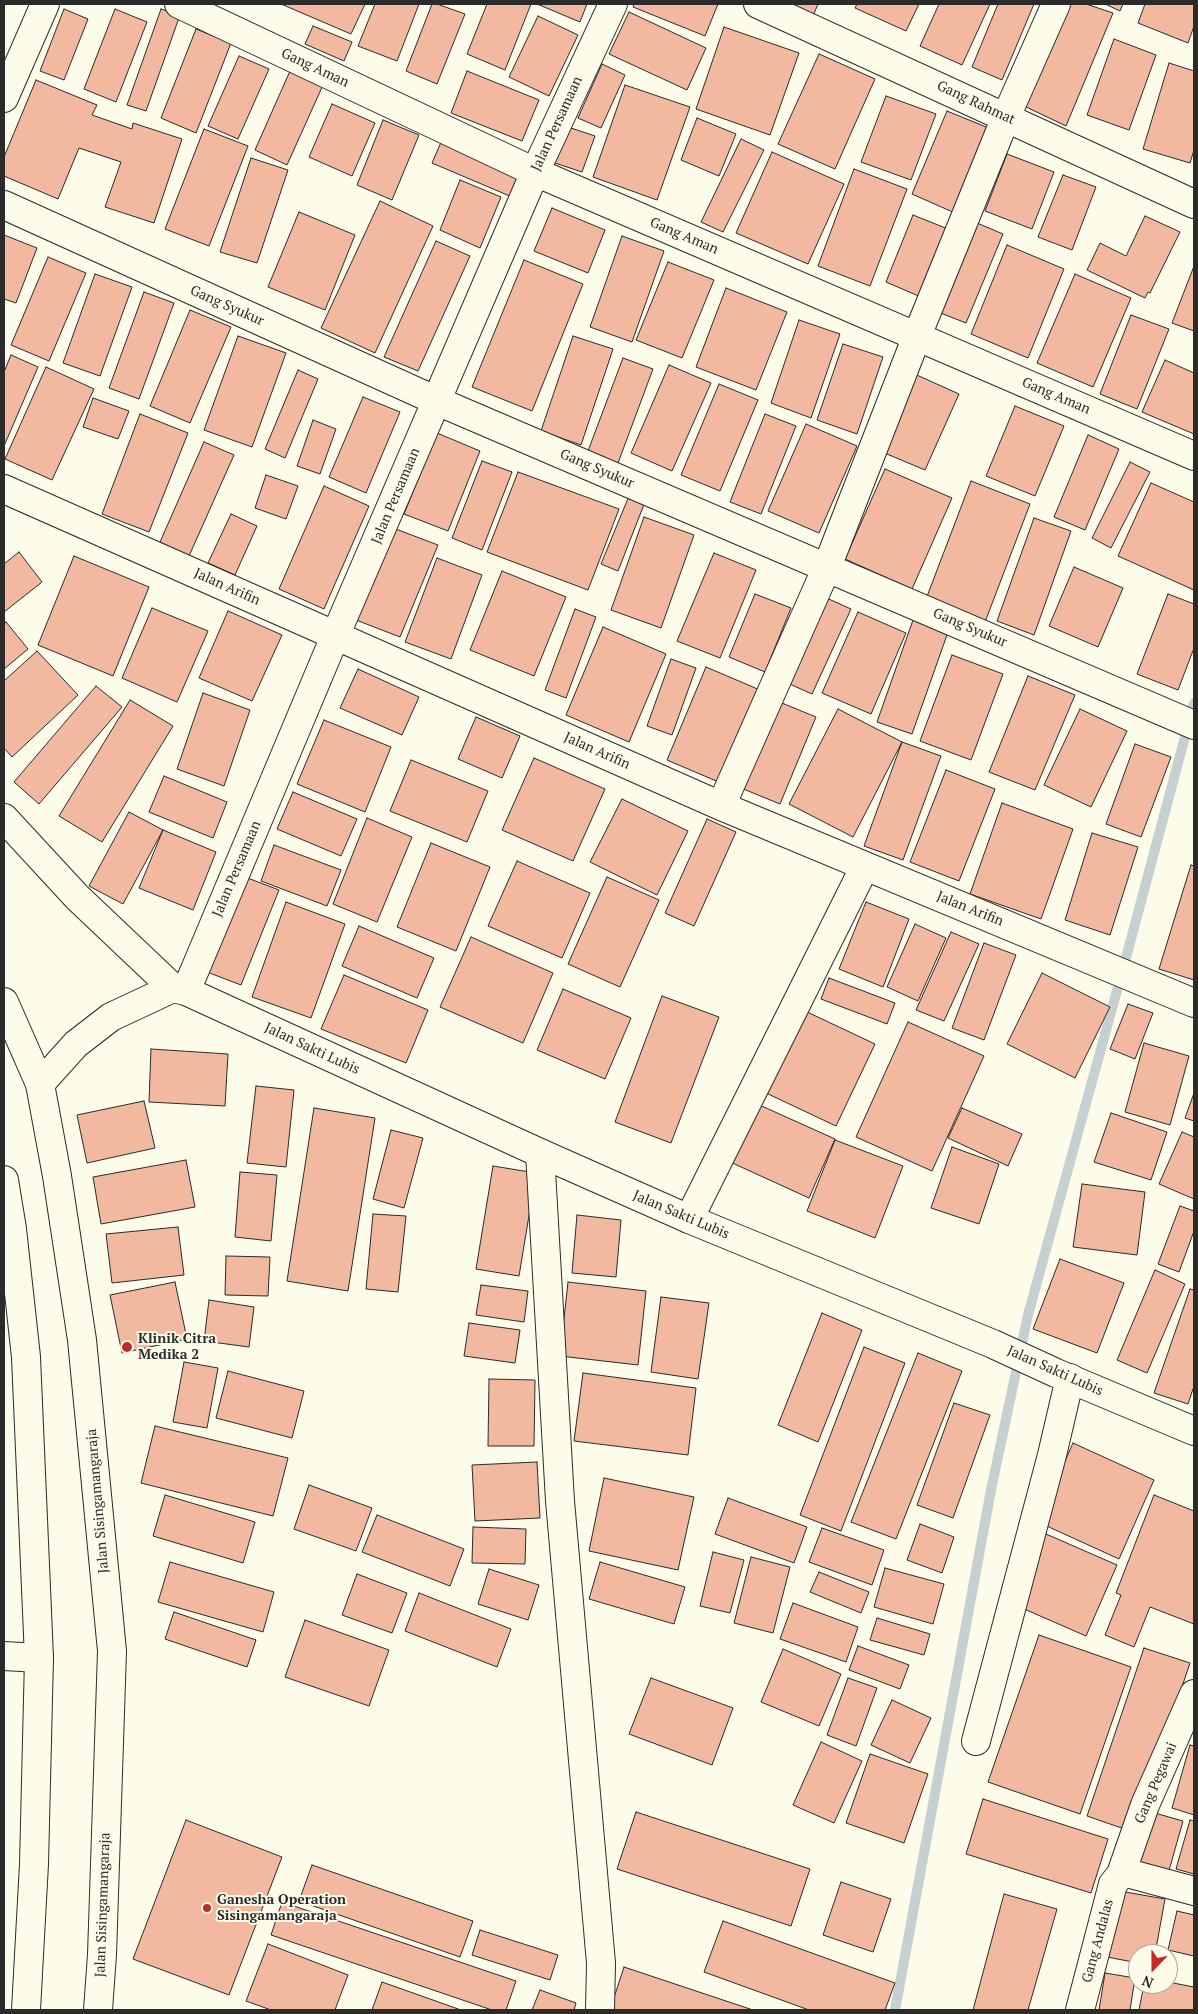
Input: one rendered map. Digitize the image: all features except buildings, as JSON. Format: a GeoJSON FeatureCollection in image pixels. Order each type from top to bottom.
{"type":"FeatureCollection","features":[{"type":"Feature","properties":{"kind":"street"},"geometry":{"type":"LineString","coordinates":[[4,98],[45,4]]}},
{"type":"Feature","properties":{"kind":"street","name":"Gang Aman"},"geometry":{"type":"LineString","coordinates":[[179,4],[535,172],[1194,456]]}},
{"type":"Feature","properties":{"kind":"street","name":"Jalan Persamaan"},"geometry":{"type":"LineString","coordinates":[[179,989],[336,634],[535,172],[613,4]]}},
{"type":"Feature","properties":{"kind":"street","name":"Gang Rahmat"},"geometry":{"type":"LineString","coordinates":[[758,4],[1194,204]]}},
{"type":"Feature","properties":{"kind":"street"},"geometry":{"type":"LineString","coordinates":[[721,806],[827,567],[917,336],[1006,117],[1056,4]]}},
{"type":"Feature","properties":{"kind":"street","name":"Gang Syukur"},"geometry":{"type":"LineString","coordinates":[[4,205],[437,401],[1186,722]]}},
{"type":"Feature","properties":{"kind":"street","name":"Jalan Arifin"},"geometry":{"type":"LineString","coordinates":[[4,489],[336,634],[721,806],[1194,1003]]}},
{"type":"Feature","properties":{"kind":"street","name":"Jalan Sakti Lubis"},"geometry":{"type":"LineString","coordinates":[[4,818],[77,897],[179,989],[689,1219],[993,1344],[1063,1376],[1194,1431]]}},
{"type":"Feature","properties":{"kind":"street"},"geometry":{"type":"LineString","coordinates":[[689,1219],[865,866]]}},
{"type":"Feature","properties":{"kind":"street"},"geometry":{"type":"LineString","coordinates":[[40,1084],[76,1044],[111,1016],[179,989]]}},
{"type":"Feature","properties":{"kind":"street","name":"Jalan Sisingamangaraja"},"geometry":{"type":"LineString","coordinates":[[4,1002],[40,1084],[57,1176],[82,1340],[112,1651],[102,1955],[98,2010]]}},
{"type":"Feature","properties":{"kind":"street"},"geometry":{"type":"LineString","coordinates":[[540,1153],[560,1501],[601,1963],[600,2010]]}},
{"type":"Feature","properties":{"kind":"street"},"geometry":{"type":"LineString","coordinates":[[4,1180],[12,1228],[26,1358],[39,1658],[34,1864],[26,2010]]}},
{"type":"Feature","properties":{"kind":"street"},"geometry":{"type":"LineString","coordinates":[[976,1741],[1050,1465],[1063,1376]]}},
{"type":"Feature","properties":{"kind":"street"},"geometry":{"type":"LineString","coordinates":[[4,1656],[39,1658]]}},
{"type":"Feature","properties":{"kind":"street","name":"Gang Pegawai"},"geometry":{"type":"LineString","coordinates":[[1121,1874],[1142,1813],[1194,1694]]}},
{"type":"Feature","properties":{"kind":"street"},"geometry":{"type":"LineString","coordinates":[[1121,1874],[1128,1873],[1194,1891]]}},
{"type":"Feature","properties":{"kind":"street","name":"Gang Andalas"},"geometry":{"type":"LineString","coordinates":[[1080,2010],[1113,1884],[1121,1874]]}},
{"type":"Feature","properties":{"kind":"waterway"},"geometry":{"type":"LineString","coordinates":[[895,2010],[991,1490],[1028,1315],[1194,703]]}},
{"type":"Feature","properties":{"kind":"place","name":"Klinik Citra Medika 2"},"geometry":{"type":"Point","coordinates":[127,1347]}},
{"type":"Feature","properties":{"kind":"place","name":"Ganesha Operation Sisingamangaraja"},"geometry":{"type":"Point","coordinates":[207,1908]}}]}
